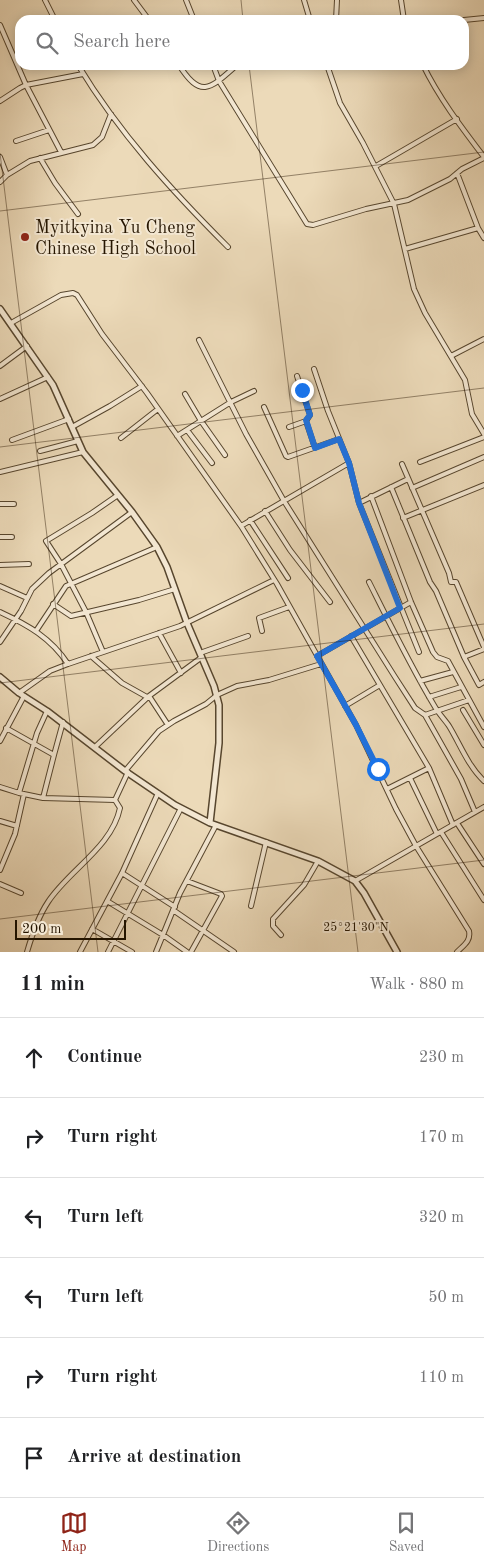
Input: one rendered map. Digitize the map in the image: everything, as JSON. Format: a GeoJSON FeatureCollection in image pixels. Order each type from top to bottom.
{"type":"FeatureCollection","features":[{"type":"Feature","properties":{"kind":"street"},"geometry":{"type":"LineString","coordinates":[[45,0],[52,15]]}},
{"type":"Feature","properties":{"kind":"street"},"geometry":{"type":"LineString","coordinates":[[134,0],[145,15]]}},
{"type":"Feature","properties":{"kind":"street"},"geometry":{"type":"LineString","coordinates":[[186,0],[192,15]]}},
{"type":"Feature","properties":{"kind":"street"},"geometry":{"type":"LineString","coordinates":[[304,0],[308,15]]}},
{"type":"Feature","properties":{"kind":"street"},"geometry":{"type":"LineString","coordinates":[[336,15],[337,0]]}},
{"type":"Feature","properties":{"kind":"street"},"geometry":{"type":"LineString","coordinates":[[401,0],[403,15]]}},
{"type":"Feature","properties":{"kind":"street"},"geometry":{"type":"LineString","coordinates":[[469,20],[484,18]]}},
{"type":"Feature","properties":{"kind":"street"},"geometry":{"type":"LineString","coordinates":[[0,25],[15,60]]}},
{"type":"Feature","properties":{"kind":"street"},"geometry":{"type":"LineString","coordinates":[[19,70],[61,152]]}},
{"type":"Feature","properties":{"kind":"street"},"geometry":{"type":"LineString","coordinates":[[81,70],[96,96],[135,146],[178,196],[228,247]]}},
{"type":"Feature","properties":{"kind":"street"},"geometry":{"type":"LineString","coordinates":[[183,70],[196,85],[203,88],[212,86],[220,81],[231,70]]}},
{"type":"Feature","properties":{"kind":"street"},"geometry":{"type":"LineString","coordinates":[[215,70],[307,224],[314,225],[366,209],[408,200],[450,179],[471,163],[484,158],[426,70]]}},
{"type":"Feature","properties":{"kind":"street"},"geometry":{"type":"LineString","coordinates":[[329,70],[340,103],[376,166],[394,204],[418,297],[424,313],[465,380],[472,414],[484,436],[420,462]]}},
{"type":"Feature","properties":{"kind":"street"},"geometry":{"type":"LineString","coordinates":[[0,100],[26,86],[83,74]]}},
{"type":"Feature","properties":{"kind":"street"},"geometry":{"type":"LineString","coordinates":[[0,182],[30,161],[93,145],[102,137],[111,114]]}},
{"type":"Feature","properties":{"kind":"street"},"geometry":{"type":"LineString","coordinates":[[376,166],[457,119]]}},
{"type":"Feature","properties":{"kind":"street"},"geometry":{"type":"LineString","coordinates":[[16,141],[49,130]]}},
{"type":"Feature","properties":{"kind":"street"},"geometry":{"type":"LineString","coordinates":[[0,157],[8,175]]}},
{"type":"Feature","properties":{"kind":"street"},"geometry":{"type":"LineString","coordinates":[[40,158],[55,183],[78,214]]}},
{"type":"Feature","properties":{"kind":"street"},"geometry":{"type":"LineString","coordinates":[[458,173],[478,228],[484,238]]}},
{"type":"Feature","properties":{"kind":"street"},"geometry":{"type":"LineString","coordinates":[[405,249],[478,228]]}},
{"type":"Feature","properties":{"kind":"street"},"geometry":{"type":"LineString","coordinates":[[11,323],[61,295],[73,293],[77,295],[102,334],[142,386],[241,526],[274,580],[345,706],[416,846],[469,930],[469,941],[457,952]]}},
{"type":"Feature","properties":{"kind":"street"},"geometry":{"type":"LineString","coordinates":[[0,309],[48,377],[83,452],[132,512],[157,547],[167,567],[187,623],[217,695],[219,705],[219,743],[213,824],[156,952]]}},
{"type":"Feature","properties":{"kind":"street"},"geometry":{"type":"LineString","coordinates":[[451,356],[484,339]]}},
{"type":"Feature","properties":{"kind":"street"},"geometry":{"type":"LineString","coordinates":[[199,340],[246,434],[284,500],[316,554],[415,708],[424,715],[461,779],[475,812]]}},
{"type":"Feature","properties":{"kind":"street"},"geometry":{"type":"LineString","coordinates":[[0,366],[27,346]]}},
{"type":"Feature","properties":{"kind":"street"},"geometry":{"type":"LineString","coordinates":[[314,369],[349,463],[359,503],[419,652]]}},
{"type":"Feature","properties":{"kind":"street"},"geometry":{"type":"LineString","coordinates":[[289,427],[306,420],[310,415],[297,376]]}},
{"type":"Feature","properties":{"kind":"street"},"geometry":{"type":"LineString","coordinates":[[0,399],[48,377]]}},
{"type":"Feature","properties":{"kind":"street"},"geometry":{"type":"LineString","coordinates":[[72,427],[142,386]]}},
{"type":"Feature","properties":{"kind":"street"},"geometry":{"type":"LineString","coordinates":[[177,436],[231,402],[254,391]]}},
{"type":"Feature","properties":{"kind":"street"},"geometry":{"type":"LineString","coordinates":[[185,394],[225,455]]}},
{"type":"Feature","properties":{"kind":"street"},"geometry":{"type":"LineString","coordinates":[[264,407],[286,456],[339,439]]}},
{"type":"Feature","properties":{"kind":"street"},"geometry":{"type":"LineString","coordinates":[[121,438],[158,409]]}},
{"type":"Feature","properties":{"kind":"street"},"geometry":{"type":"LineString","coordinates":[[12,440],[69,419]]}},
{"type":"Feature","properties":{"kind":"street"},"geometry":{"type":"LineString","coordinates":[[306,420],[315,448]]}},
{"type":"Feature","properties":{"kind":"street"},"geometry":{"type":"LineString","coordinates":[[187,430],[212,463]]}},
{"type":"Feature","properties":{"kind":"street"},"geometry":{"type":"LineString","coordinates":[[40,451],[78,441]]}},
{"type":"Feature","properties":{"kind":"street"},"geometry":{"type":"LineString","coordinates":[[0,472],[83,452]]}},
{"type":"Feature","properties":{"kind":"street"},"geometry":{"type":"LineString","coordinates":[[412,488],[484,458]]}},
{"type":"Feature","properties":{"kind":"street"},"geometry":{"type":"LineString","coordinates":[[241,526],[349,463]]}},
{"type":"Feature","properties":{"kind":"street"},"geometry":{"type":"LineString","coordinates":[[402,464],[449,572],[450,582],[456,582],[484,648],[464,657]]}},
{"type":"Feature","properties":{"kind":"street"},"geometry":{"type":"LineString","coordinates":[[359,503],[408,479]]}},
{"type":"Feature","properties":{"kind":"street"},"geometry":{"type":"LineString","coordinates":[[403,518],[484,485]]}},
{"type":"Feature","properties":{"kind":"street"},"geometry":{"type":"LineString","coordinates":[[391,487],[464,657],[478,685],[484,683]]}},
{"type":"Feature","properties":{"kind":"street"},"geometry":{"type":"LineString","coordinates":[[103,652],[72,583],[46,541],[92,514],[118,495]]}},
{"type":"Feature","properties":{"kind":"street"},"geometry":{"type":"LineString","coordinates":[[371,496],[411,602],[433,652],[437,657],[448,661],[484,727]]}},
{"type":"Feature","properties":{"kind":"street"},"geometry":{"type":"LineString","coordinates":[[0,504],[14,504]]}},
{"type":"Feature","properties":{"kind":"street"},"geometry":{"type":"LineString","coordinates":[[265,511],[290,550],[330,602]]}},
{"type":"Feature","properties":{"kind":"street"},"geometry":{"type":"LineString","coordinates":[[0,642],[32,589],[48,573],[132,512]]}},
{"type":"Feature","properties":{"kind":"street"},"geometry":{"type":"LineString","coordinates":[[250,520],[288,578]]}},
{"type":"Feature","properties":{"kind":"street"},"geometry":{"type":"LineString","coordinates":[[0,537],[12,537]]}},
{"type":"Feature","properties":{"kind":"street"},"geometry":{"type":"LineString","coordinates":[[36,631],[63,589],[72,583],[157,547]]}},
{"type":"Feature","properties":{"kind":"street"},"geometry":{"type":"LineString","coordinates":[[0,566],[29,564]]}},
{"type":"Feature","properties":{"kind":"street"},"geometry":{"type":"LineString","coordinates":[[19,693],[50,672],[68,664],[187,623],[274,580]]}},
{"type":"Feature","properties":{"kind":"street"},"geometry":{"type":"LineString","coordinates":[[368,582],[429,697],[478,775],[484,781]]}},
{"type":"Feature","properties":{"kind":"street"},"geometry":{"type":"LineString","coordinates":[[0,586],[27,598]]}},
{"type":"Feature","properties":{"kind":"street"},"geometry":{"type":"LineString","coordinates":[[53,604],[71,616],[139,600],[175,589]]}},
{"type":"Feature","properties":{"kind":"street"},"geometry":{"type":"LineString","coordinates":[[317,656],[411,602]]}},
{"type":"Feature","properties":{"kind":"street"},"geometry":{"type":"LineString","coordinates":[[262,631],[259,618],[289,607]]}},
{"type":"Feature","properties":{"kind":"street"},"geometry":{"type":"LineString","coordinates":[[0,612],[36,631],[54,645],[68,664]]}},
{"type":"Feature","properties":{"kind":"street"},"geometry":{"type":"LineString","coordinates":[[159,633],[180,672]]}},
{"type":"Feature","properties":{"kind":"street"},"geometry":{"type":"LineString","coordinates":[[95,747],[148,697],[201,655],[248,636]]}},
{"type":"Feature","properties":{"kind":"street"},"geometry":{"type":"LineString","coordinates":[[351,636],[429,768],[455,824],[484,864]]}},
{"type":"Feature","properties":{"kind":"street"},"geometry":{"type":"LineString","coordinates":[[91,656],[122,683],[148,697],[168,725]]}},
{"type":"Feature","properties":{"kind":"street"},"geometry":{"type":"LineString","coordinates":[[115,800],[126,772],[159,731],[168,725],[206,704],[217,695],[237,686],[269,680],[321,664]]}},
{"type":"Feature","properties":{"kind":"street"},"geometry":{"type":"LineString","coordinates":[[420,681],[453,672]]}},
{"type":"Feature","properties":{"kind":"street"},"geometry":{"type":"LineString","coordinates":[[0,677],[19,693],[63,722],[126,772],[181,808],[213,824],[318,860],[355,881],[364,893],[397,952]]}},
{"type":"Feature","properties":{"kind":"street"},"geometry":{"type":"LineString","coordinates":[[345,706],[380,686]]}},
{"type":"Feature","properties":{"kind":"street"},"geometry":{"type":"LineString","coordinates":[[429,697],[462,687]]}},
{"type":"Feature","properties":{"kind":"street"},"geometry":{"type":"LineString","coordinates":[[0,741],[24,696]]}},
{"type":"Feature","properties":{"kind":"street"},"geometry":{"type":"LineString","coordinates":[[424,715],[469,700]]}},
{"type":"Feature","properties":{"kind":"street"},"geometry":{"type":"LineString","coordinates":[[463,710],[484,745]]}},
{"type":"Feature","properties":{"kind":"street"},"geometry":{"type":"LineString","coordinates":[[0,870],[17,826],[21,794],[34,744],[47,711]]}},
{"type":"Feature","properties":{"kind":"street"},"geometry":{"type":"LineString","coordinates":[[43,798],[63,722]]}},
{"type":"Feature","properties":{"kind":"street"},"geometry":{"type":"LineString","coordinates":[[6,728],[54,755]]}},
{"type":"Feature","properties":{"kind":"street"},"geometry":{"type":"LineString","coordinates":[[387,789],[429,768]]}},
{"type":"Feature","properties":{"kind":"street"},"geometry":{"type":"LineString","coordinates":[[410,778],[439,833],[484,900]]}},
{"type":"Feature","properties":{"kind":"street"},"geometry":{"type":"LineString","coordinates":[[0,787],[21,794],[43,798],[115,800]]}},
{"type":"Feature","properties":{"kind":"street"},"geometry":{"type":"LineString","coordinates":[[80,952],[122,873],[158,793]]}},
{"type":"Feature","properties":{"kind":"street"},"geometry":{"type":"LineString","coordinates":[[27,952],[42,912],[48,902],[77,868],[101,846],[118,819],[120,808],[115,800]]}},
{"type":"Feature","properties":{"kind":"street"},"geometry":{"type":"LineString","coordinates":[[108,952],[181,808]]}},
{"type":"Feature","properties":{"kind":"street"},"geometry":{"type":"LineString","coordinates":[[355,881],[484,808]]}},
{"type":"Feature","properties":{"kind":"street"},"geometry":{"type":"LineString","coordinates":[[0,821],[17,826]]}},
{"type":"Feature","properties":{"kind":"street"},"geometry":{"type":"LineString","coordinates":[[251,906],[266,842]]}},
{"type":"Feature","properties":{"kind":"street"},"geometry":{"type":"LineString","coordinates":[[0,854],[6,856]]}},
{"type":"Feature","properties":{"kind":"street"},"geometry":{"type":"LineString","coordinates":[[281,935],[273,926],[273,919],[304,885],[318,860]]}},
{"type":"Feature","properties":{"kind":"street"},"geometry":{"type":"LineString","coordinates":[[122,873],[141,884],[234,952]]}},
{"type":"Feature","properties":{"kind":"street"},"geometry":{"type":"LineString","coordinates":[[186,881],[222,896],[202,930],[192,952]]}},
{"type":"Feature","properties":{"kind":"street"},"geometry":{"type":"LineString","coordinates":[[0,884],[21,893]]}},
{"type":"Feature","properties":{"kind":"street"},"geometry":{"type":"LineString","coordinates":[[107,901],[163,935],[186,952]]}},
{"type":"Feature","properties":{"kind":"street"},"geometry":{"type":"LineString","coordinates":[[92,929],[132,952]]}},
{"type":"Feature","properties":{"kind":"place","name":"Myitkyina Yu Cheng Chinese High School"},"geometry":{"type":"Point","coordinates":[25,237]}},
{"type":"Feature","properties":{"kind":"route"},"geometry":{"type":"LineString","coordinates":[[302,390],[310,415],[306,420],[315,448],[339,439],[349,463],[359,503],[400,608],[317,656],[356,725],[378,769]]}}]}
